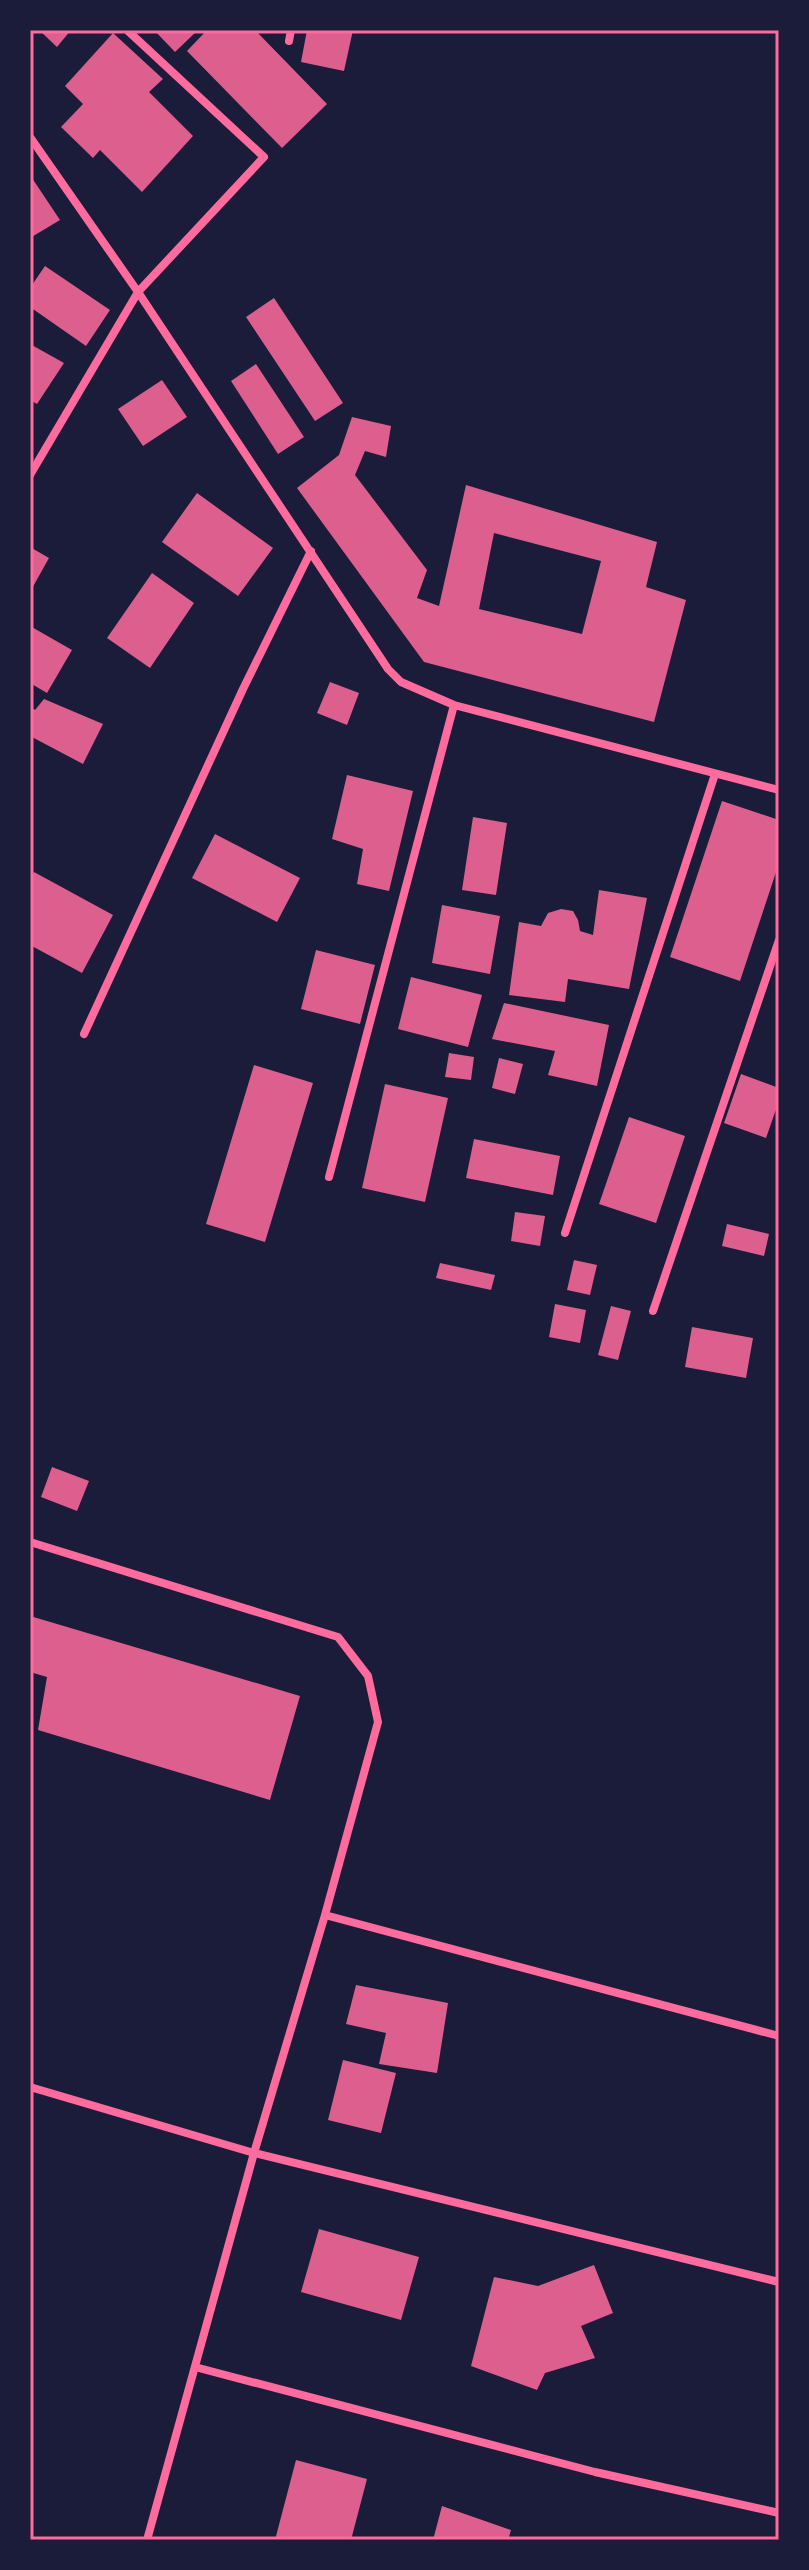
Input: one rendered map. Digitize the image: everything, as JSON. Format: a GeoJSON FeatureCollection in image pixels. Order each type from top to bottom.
{"type":"FeatureCollection","features":[{"type":"Feature","properties":{"kind":"street"},"geometry":{"type":"LineString","coordinates":[[30,475],[138,292],[264,157],[127,30]]}},
{"type":"Feature","properties":{"kind":"street"},"geometry":{"type":"LineString","coordinates":[[289,41],[291,30]]}},
{"type":"Feature","properties":{"kind":"street"},"geometry":{"type":"LineString","coordinates":[[30,137],[138,292],[388,669],[401,682],[454,705],[779,790]]}},
{"type":"Feature","properties":{"kind":"street"},"geometry":{"type":"LineString","coordinates":[[84,1034],[243,689],[311,551]]}},
{"type":"Feature","properties":{"kind":"street"},"geometry":{"type":"LineString","coordinates":[[329,1177],[454,705]]}},
{"type":"Feature","properties":{"kind":"street"},"geometry":{"type":"LineString","coordinates":[[565,1233],[715,774]]}},
{"type":"Feature","properties":{"kind":"street"},"geometry":{"type":"LineString","coordinates":[[653,1311],[779,940]]}},
{"type":"Feature","properties":{"kind":"street"},"geometry":{"type":"LineString","coordinates":[[30,1542],[338,1637],[368,1676],[378,1722],[147,2540]]}},
{"type":"Feature","properties":{"kind":"street"},"geometry":{"type":"LineString","coordinates":[[325,1915],[779,2036]]}},
{"type":"Feature","properties":{"kind":"street"},"geometry":{"type":"LineString","coordinates":[[30,2087],[254,2153],[779,2282]]}},
{"type":"Feature","properties":{"kind":"street"},"geometry":{"type":"LineString","coordinates":[[195,2367],[595,2472],[779,2513]]}},
{"type":"Feature","properties":{"kind":"building"},"geometry":{"type":"Polygon","coordinates":[[[39,30],[71,30],[57,47],[39,30]]]}},
{"type":"Feature","properties":{"kind":"building"},"geometry":{"type":"Polygon","coordinates":[[[154,30],[198,30],[175,52],[154,30]]]}},
{"type":"Feature","properties":{"kind":"building"},"geometry":{"type":"Polygon","coordinates":[[[207,30],[255,30],[327,104],[282,148],[187,51],[207,30]]]}},
{"type":"Feature","properties":{"kind":"building"},"geometry":{"type":"Polygon","coordinates":[[[307,30],[353,30],[344,71],[301,62],[307,30]]]}},
{"type":"Feature","properties":{"kind":"building"},"geometry":{"type":"Polygon","coordinates":[[[113,33],[163,79],[149,92],[193,136],[142,192],[100,150],[93,158],[61,127],[83,104],[65,86],[113,33]]]}},
{"type":"Feature","properties":{"kind":"building"},"geometry":{"type":"Polygon","coordinates":[[[30,175],[60,220],[30,238],[30,175]]]}},
{"type":"Feature","properties":{"kind":"building"},"geometry":{"type":"Polygon","coordinates":[[[45,266],[110,310],[86,346],[30,307],[30,288],[45,266]]]}},
{"type":"Feature","properties":{"kind":"building"},"geometry":{"type":"Polygon","coordinates":[[[274,298],[343,403],[315,421],[246,317],[274,298]]]}},
{"type":"Feature","properties":{"kind":"building"},"geometry":{"type":"Polygon","coordinates":[[[30,344],[64,363],[37,404],[30,400],[30,344]]]}},
{"type":"Feature","properties":{"kind":"building"},"geometry":{"type":"Polygon","coordinates":[[[256,364],[304,437],[278,454],[231,381],[256,364]]]}},
{"type":"Feature","properties":{"kind":"building"},"geometry":{"type":"Polygon","coordinates":[[[162,380],[187,417],[143,446],[118,409],[162,380]]]}},
{"type":"Feature","properties":{"kind":"building"},"geometry":{"type":"Polygon","coordinates":[[[352,417],[391,426],[386,457],[365,451],[355,475],[427,570],[417,598],[439,606],[466,485],[657,542],[646,587],[686,600],[654,722],[424,662],[297,488],[339,455],[352,417]],[[494,533],[479,609],[582,634],[601,561],[494,533]]]}},
{"type":"Feature","properties":{"kind":"building"},"geometry":{"type":"Polygon","coordinates":[[[197,493],[273,548],[238,596],[162,542],[197,493]]]}},
{"type":"Feature","properties":{"kind":"building"},"geometry":{"type":"Polygon","coordinates":[[[30,547],[49,558],[30,592],[30,547]]]}},
{"type":"Feature","properties":{"kind":"building"},"geometry":{"type":"Polygon","coordinates":[[[152,573],[194,603],[150,668],[107,638],[152,573]]]}},
{"type":"Feature","properties":{"kind":"building"},"geometry":{"type":"Polygon","coordinates":[[[30,626],[72,650],[47,693],[30,683],[30,626]]]}},
{"type":"Feature","properties":{"kind":"building"},"geometry":{"type":"Polygon","coordinates":[[[330,682],[359,693],[347,725],[317,713],[330,682]]]}},
{"type":"Feature","properties":{"kind":"building"},"geometry":{"type":"Polygon","coordinates":[[[44,699],[103,724],[83,764],[30,736],[30,706],[35,710],[44,699]]]}},
{"type":"Feature","properties":{"kind":"building"},"geometry":{"type":"Polygon","coordinates":[[[347,775],[413,791],[389,891],[357,884],[363,849],[332,839],[347,775]]]}},
{"type":"Feature","properties":{"kind":"building"},"geometry":{"type":"Polygon","coordinates":[[[722,801],[779,820],[779,863],[740,981],[670,957],[722,801]]]}},
{"type":"Feature","properties":{"kind":"building"},"geometry":{"type":"Polygon","coordinates":[[[473,817],[507,823],[496,895],[462,890],[473,817]]]}},
{"type":"Feature","properties":{"kind":"building"},"geometry":{"type":"Polygon","coordinates":[[[215,834],[300,878],[277,922],[192,878],[215,834]]]}},
{"type":"Feature","properties":{"kind":"building"},"geometry":{"type":"Polygon","coordinates":[[[34,872],[113,915],[82,973],[30,945],[30,879],[34,872]]]}},
{"type":"Feature","properties":{"kind":"building"},"geometry":{"type":"Polygon","coordinates":[[[599,890],[647,898],[629,989],[568,979],[565,1002],[509,995],[519,922],[541,926],[548,913],[561,909],[573,911],[580,931],[593,935],[599,890]]]}},
{"type":"Feature","properties":{"kind":"building"},"geometry":{"type":"Polygon","coordinates":[[[442,905],[500,916],[490,974],[432,963],[442,905]]]}},
{"type":"Feature","properties":{"kind":"building"},"geometry":{"type":"Polygon","coordinates":[[[316,950],[375,965],[360,1024],[301,1009],[316,950]]]}},
{"type":"Feature","properties":{"kind":"building"},"geometry":{"type":"Polygon","coordinates":[[[411,977],[482,995],[468,1047],[398,1029],[411,977]]]}},
{"type":"Feature","properties":{"kind":"building"},"geometry":{"type":"Polygon","coordinates":[[[504,1003],[609,1025],[597,1086],[548,1075],[555,1051],[492,1039],[504,1003]]]}},
{"type":"Feature","properties":{"kind":"building"},"geometry":{"type":"Polygon","coordinates":[[[449,1053],[474,1057],[471,1080],[445,1077],[449,1053]]]}},
{"type":"Feature","properties":{"kind":"building"},"geometry":{"type":"Polygon","coordinates":[[[499,1058],[523,1064],[515,1094],[492,1088],[499,1058]]]}},
{"type":"Feature","properties":{"kind":"building"},"geometry":{"type":"Polygon","coordinates":[[[254,1065],[313,1083],[265,1242],[206,1224],[254,1065]]]}},
{"type":"Feature","properties":{"kind":"building"},"geometry":{"type":"Polygon","coordinates":[[[741,1074],[779,1088],[779,1101],[766,1138],[724,1123],[741,1074]]]}},
{"type":"Feature","properties":{"kind":"building"},"geometry":{"type":"Polygon","coordinates":[[[385,1084],[448,1098],[425,1202],[362,1188],[385,1084]]]}},
{"type":"Feature","properties":{"kind":"building"},"geometry":{"type":"Polygon","coordinates":[[[629,1117],[685,1136],[656,1223],[599,1204],[629,1117]]]}},
{"type":"Feature","properties":{"kind":"building"},"geometry":{"type":"Polygon","coordinates":[[[474,1139],[560,1156],[553,1195],[466,1178],[474,1139]]]}},
{"type":"Feature","properties":{"kind":"building"},"geometry":{"type":"Polygon","coordinates":[[[515,1212],[545,1216],[540,1246],[511,1241],[515,1212]]]}},
{"type":"Feature","properties":{"kind":"building"},"geometry":{"type":"Polygon","coordinates":[[[727,1224],[769,1234],[764,1256],[722,1246],[727,1224]]]}},
{"type":"Feature","properties":{"kind":"building"},"geometry":{"type":"Polygon","coordinates":[[[574,1260],[597,1265],[590,1295],[567,1290],[574,1260]]]}},
{"type":"Feature","properties":{"kind":"building"},"geometry":{"type":"Polygon","coordinates":[[[440,1263],[495,1275],[491,1290],[436,1278],[440,1263]]]}},
{"type":"Feature","properties":{"kind":"building"},"geometry":{"type":"Polygon","coordinates":[[[555,1304],[586,1310],[580,1343],[549,1337],[555,1304]]]}},
{"type":"Feature","properties":{"kind":"building"},"geometry":{"type":"Polygon","coordinates":[[[611,1306],[631,1311],[618,1360],[598,1355],[611,1306]]]}},
{"type":"Feature","properties":{"kind":"building"},"geometry":{"type":"Polygon","coordinates":[[[692,1327],[753,1338],[746,1378],[685,1367],[692,1327]]]}},
{"type":"Feature","properties":{"kind":"building"},"geometry":{"type":"Polygon","coordinates":[[[52,1467],[89,1481],[77,1511],[41,1497],[52,1467]]]}},
{"type":"Feature","properties":{"kind":"building"},"geometry":{"type":"Polygon","coordinates":[[[30,1616],[300,1696],[270,1800],[38,1730],[47,1677],[30,1672],[30,1616]]]}},
{"type":"Feature","properties":{"kind":"building"},"geometry":{"type":"Polygon","coordinates":[[[356,1985],[448,2003],[437,2073],[379,2064],[386,2033],[346,2024],[356,1985]]]}},
{"type":"Feature","properties":{"kind":"building"},"geometry":{"type":"Polygon","coordinates":[[[343,2060],[396,2073],[381,2133],[328,2120],[343,2060]]]}},
{"type":"Feature","properties":{"kind":"building"},"geometry":{"type":"Polygon","coordinates":[[[319,2229],[419,2257],[401,2320],[301,2292],[319,2229]]]}},
{"type":"Feature","properties":{"kind":"building"},"geometry":{"type":"Polygon","coordinates":[[[594,2265],[613,2313],[581,2326],[595,2358],[545,2373],[537,2390],[471,2366],[494,2277],[538,2286],[594,2265]]]}},
{"type":"Feature","properties":{"kind":"building"},"geometry":{"type":"Polygon","coordinates":[[[296,2460],[367,2479],[351,2540],[275,2540],[296,2460]]]}},
{"type":"Feature","properties":{"kind":"building"},"geometry":{"type":"Polygon","coordinates":[[[442,2506],[511,2530],[508,2540],[433,2540],[442,2506]]]}}]}
